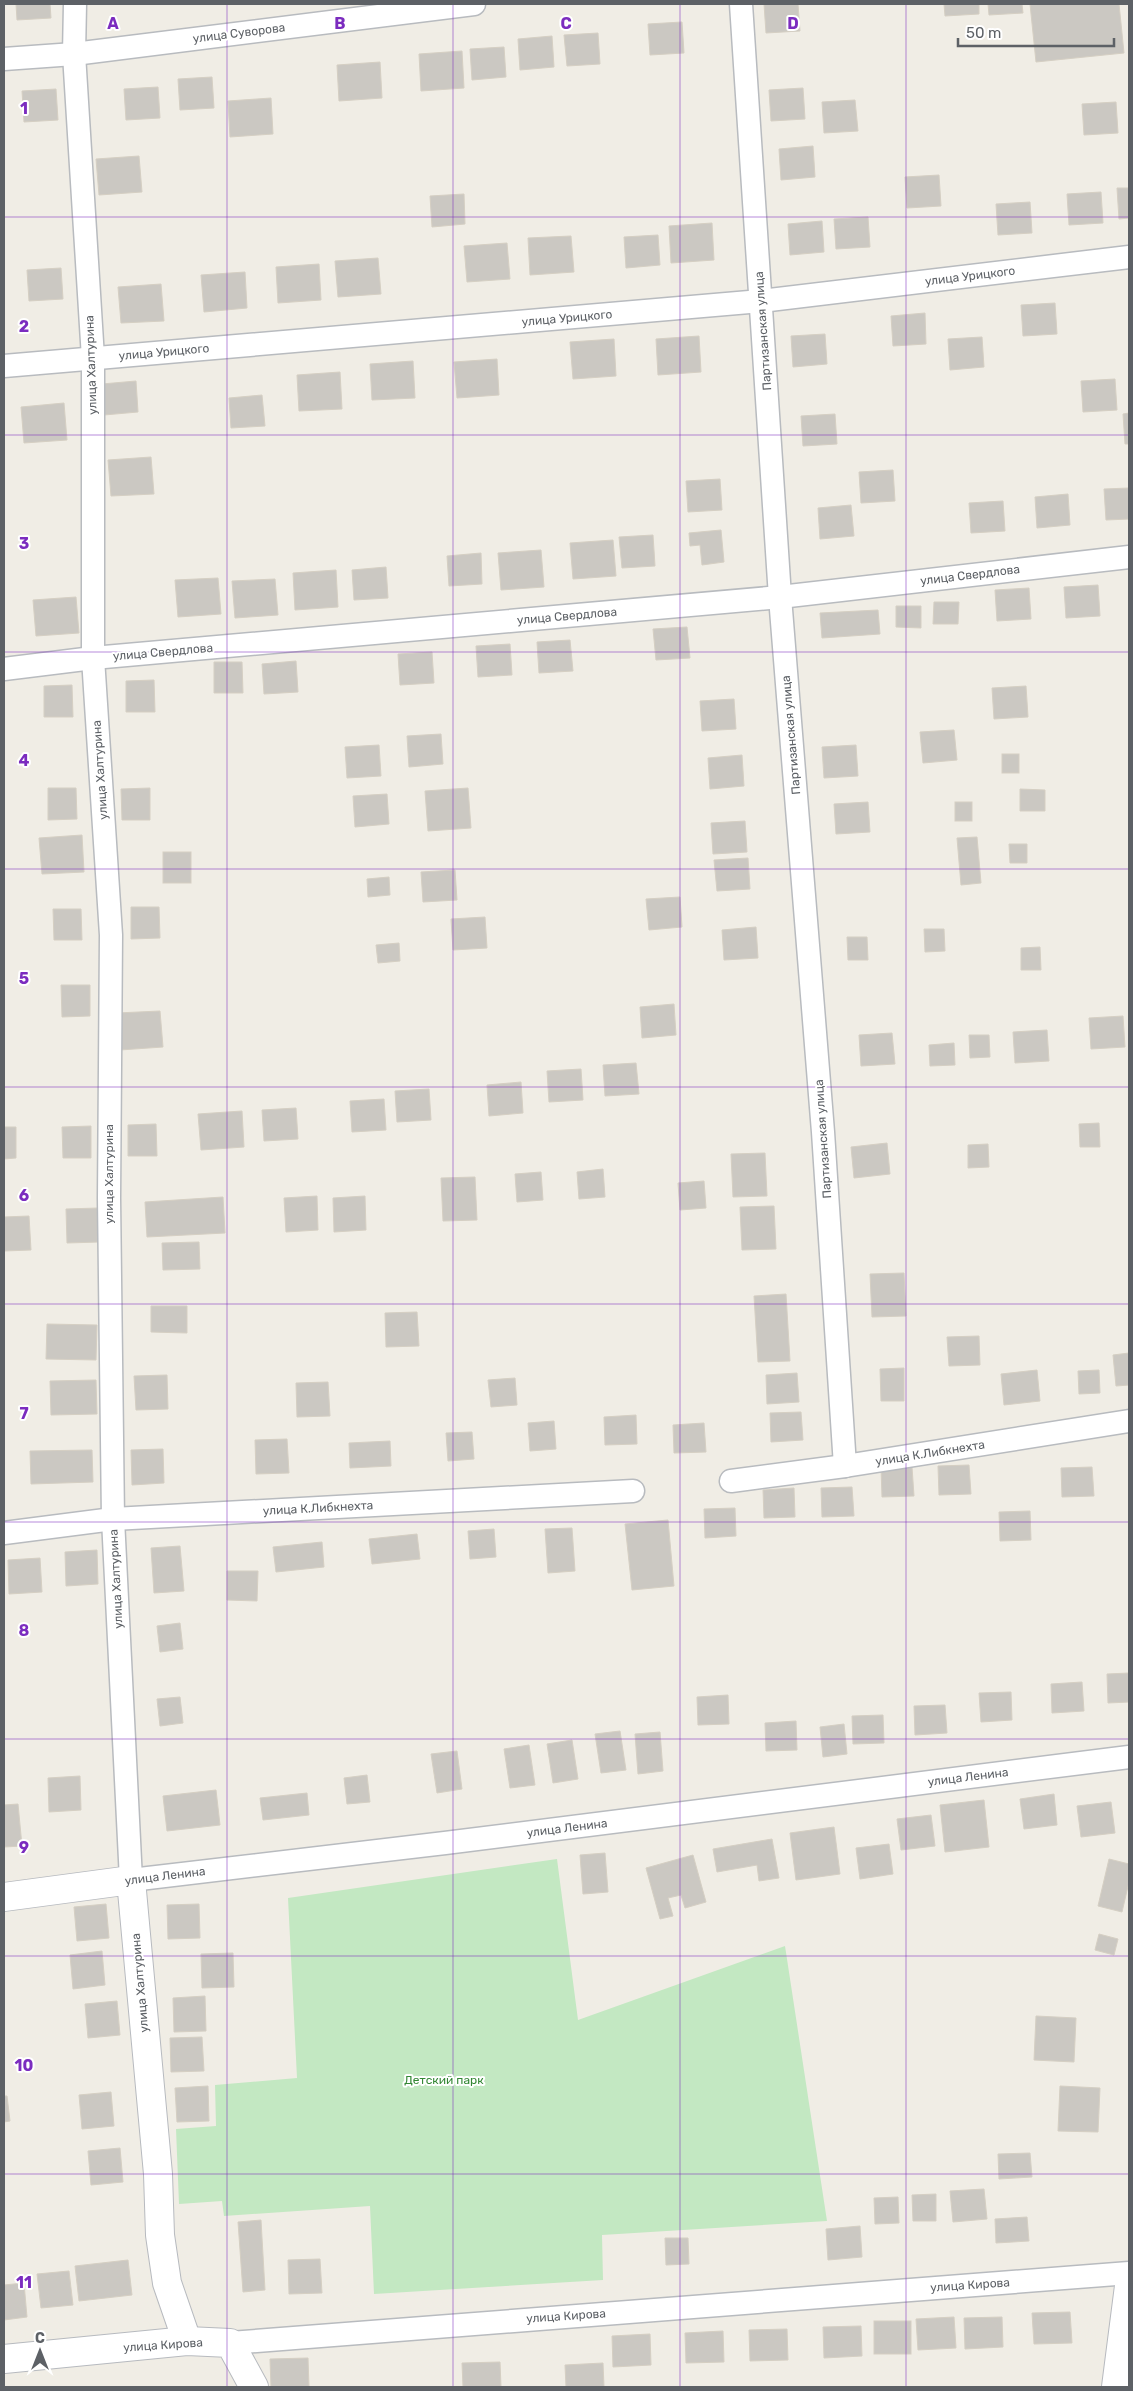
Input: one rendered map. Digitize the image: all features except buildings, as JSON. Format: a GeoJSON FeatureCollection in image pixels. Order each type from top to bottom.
{"type":"FeatureCollection","features":[{"type":"Feature","properties":{"kind":"main road","name":"улица Ленина"},"geometry":{"type":"LineString","coordinates":[[4,1897],[131,1880]]}},
{"type":"Feature","properties":{"kind":"main road","name":"улица Халтурина"},"geometry":{"type":"LineString","coordinates":[[131,1880],[158,2174],[160,2236],[167,2283],[186,2340]]}},
{"type":"Feature","properties":{"kind":"main road"},"geometry":{"type":"LineString","coordinates":[[1116,2387],[1129,2286]]}},
{"type":"Feature","properties":{"kind":"main road","name":"улица Кирова"},"geometry":{"type":"LineString","coordinates":[[4,2359],[186,2340],[230,2343]]}},
{"type":"Feature","properties":{"kind":"main road"},"geometry":{"type":"LineString","coordinates":[[230,2343],[254,2387]]}},
{"type":"Feature","properties":{"kind":"street","name":"улица Халтурина"},"geometry":{"type":"LineString","coordinates":[[75,4],[74,54],[93,358],[93,658],[111,935],[109,1198],[113,1519],[131,1880]]}},
{"type":"Feature","properties":{"kind":"street","name":"улица Суворова"},"geometry":{"type":"LineString","coordinates":[[4,59],[74,54],[474,4]]}},
{"type":"Feature","properties":{"kind":"street","name":"Партизанская улица"},"geometry":{"type":"LineString","coordinates":[[741,4],[780,597],[823,1132],[845,1466]]}},
{"type":"Feature","properties":{"kind":"street","name":"улица Урицкого"},"geometry":{"type":"LineString","coordinates":[[4,366],[761,301],[1129,257]]}},
{"type":"Feature","properties":{"kind":"street","name":"улица Свердлова"},"geometry":{"type":"LineString","coordinates":[[4,669],[93,658],[780,597],[1129,557]]}},
{"type":"Feature","properties":{"kind":"street","name":"улица К.Либкнехта"},"geometry":{"type":"LineString","coordinates":[[731,1481],[845,1466],[1129,1421]]}},
{"type":"Feature","properties":{"kind":"street","name":"улица К.Либкнехта"},"geometry":{"type":"LineString","coordinates":[[4,1533],[113,1519],[633,1491]]}},
{"type":"Feature","properties":{"kind":"street","name":"улица Ленина"},"geometry":{"type":"LineString","coordinates":[[131,1880],[445,1843],[1129,1757]]}},
{"type":"Feature","properties":{"kind":"street","name":"улица Кирова"},"geometry":{"type":"LineString","coordinates":[[230,2343],[1129,2273]]}},
{"type":"Feature","properties":{"kind":"green space","name":"Детский парк"},"geometry":{"type":"Polygon","coordinates":[[[557,1859],[578,2020],[785,1946],[827,2221],[602,2235],[603,2280],[374,2294],[370,2206],[224,2216],[222,2201],[179,2204],[176,2129],[216,2126],[215,2085],[297,2078],[288,1898],[557,1859]]]}}]}
